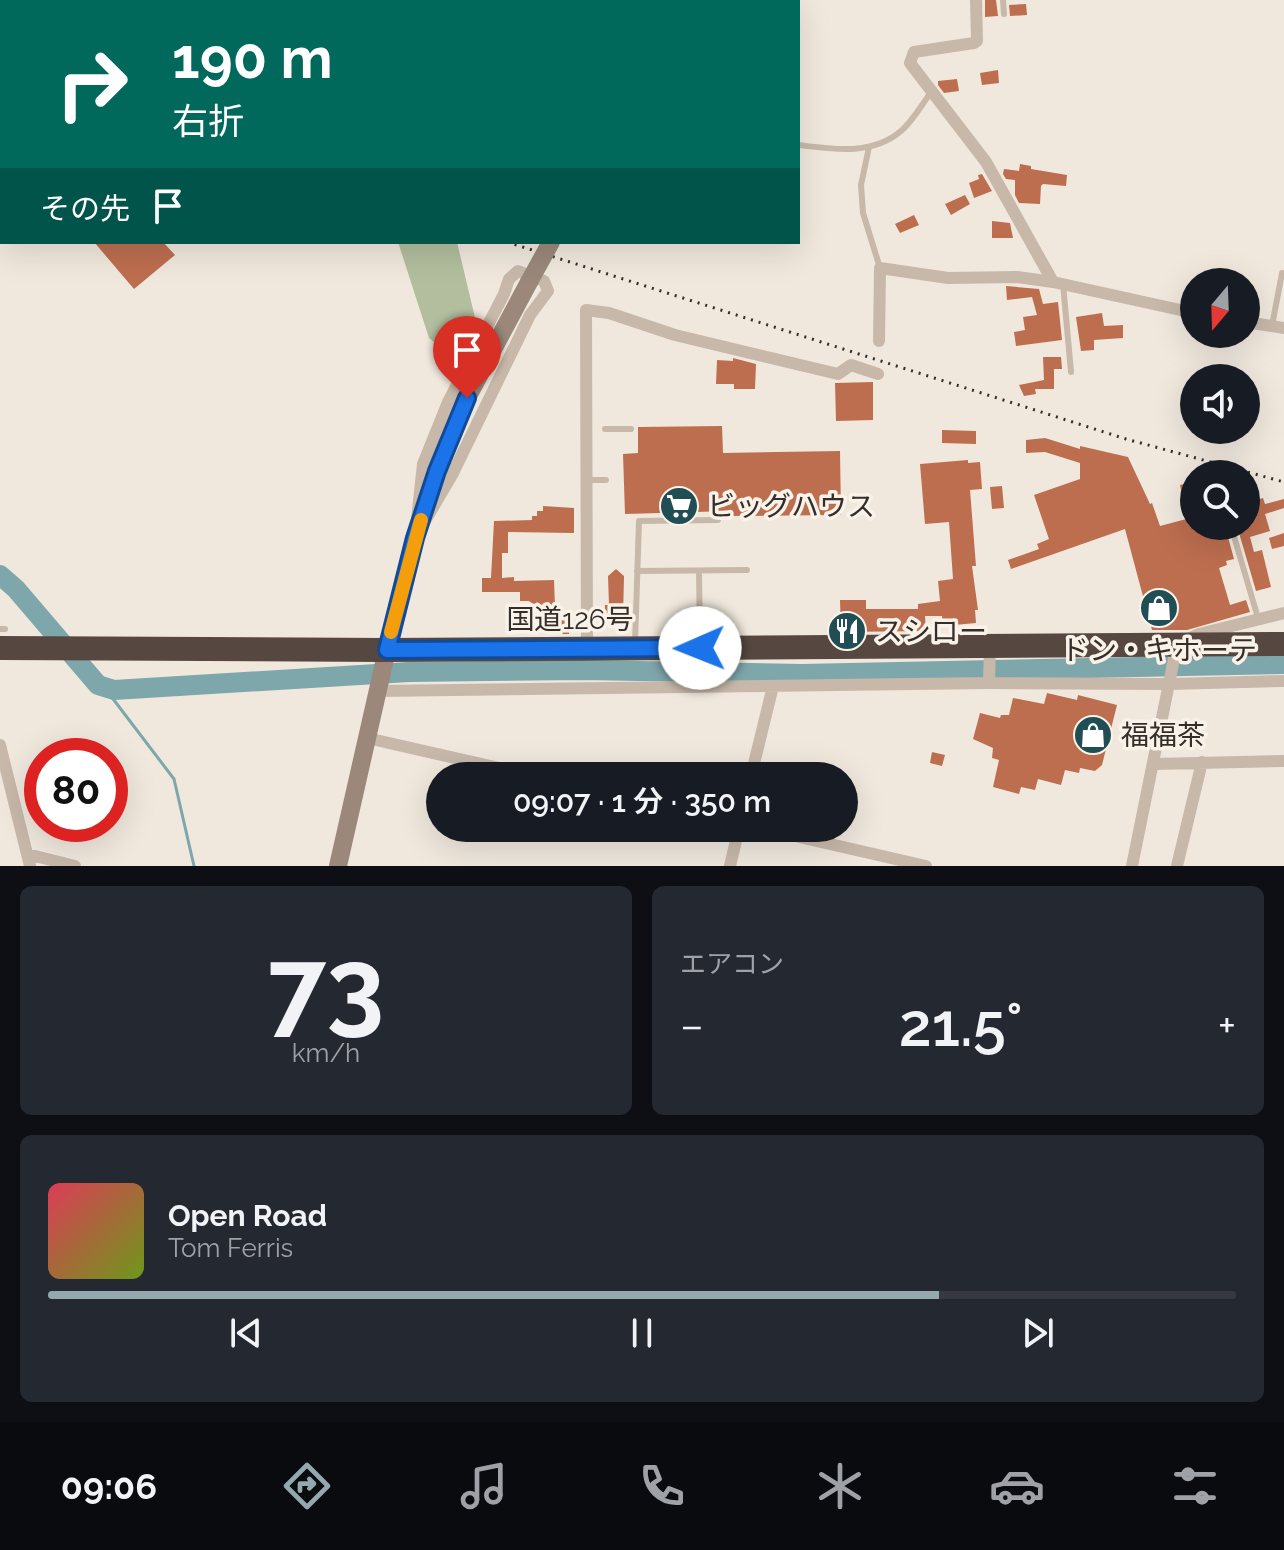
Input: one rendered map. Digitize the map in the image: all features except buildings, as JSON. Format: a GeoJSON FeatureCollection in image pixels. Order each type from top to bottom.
{"type":"FeatureCollection","features":[{"type":"Feature","properties":{"kind":"highway","name":"国道126号"},"geometry":{"type":"LineString","coordinates":[[2,635],[26,648],[108,648],[385,659],[587,649],[700,648],[747,642],[822,641],[1176,651],[1284,644]]}},
{"type":"Feature","properties":{"kind":"street"},"geometry":{"type":"LineString","coordinates":[[976,0],[977,41],[914,52],[910,63],[986,162],[1058,283]]}},
{"type":"Feature","properties":{"kind":"street"},"geometry":{"type":"LineString","coordinates":[[338,866],[415,538],[437,471],[467,398],[550,244]]}},
{"type":"Feature","properties":{"kind":"street"},"geometry":{"type":"LineString","coordinates":[[879,341],[880,268],[948,278],[1017,277],[1180,310]]}},
{"type":"Feature","properties":{"kind":"street"},"geometry":{"type":"LineString","coordinates":[[518,271],[544,281],[548,291],[530,315],[452,475],[415,538],[423,464],[448,402],[498,308],[509,279],[518,271]]}},
{"type":"Feature","properties":{"kind":"street"},"geometry":{"type":"LineString","coordinates":[[587,649],[586,310],[609,313],[675,335],[838,374],[851,365],[878,374]]}},
{"type":"Feature","properties":{"kind":"street"},"geometry":{"type":"LineString","coordinates":[[1132,866],[1176,651],[1199,634],[1284,613]]}},
{"type":"Feature","properties":{"kind":"street"},"geometry":{"type":"LineString","coordinates":[[989,683],[990,646]]}},
{"type":"Feature","properties":{"kind":"street"},"geometry":{"type":"LineString","coordinates":[[379,689],[1284,681]]}},
{"type":"Feature","properties":{"kind":"street"},"geometry":{"type":"LineString","coordinates":[[754,762],[773,686]]}},
{"type":"Feature","properties":{"kind":"street"},"geometry":{"type":"LineString","coordinates":[[367,738],[472,762]]}},
{"type":"Feature","properties":{"kind":"street"},"geometry":{"type":"LineString","coordinates":[[0,745],[29,860],[75,866]]}},
{"type":"Feature","properties":{"kind":"street"},"geometry":{"type":"LineString","coordinates":[[1154,764],[1284,761]]}},
{"type":"Feature","properties":{"kind":"street"},"geometry":{"type":"LineString","coordinates":[[1177,866],[1202,762]]}},
{"type":"Feature","properties":{"kind":"street"},"geometry":{"type":"LineString","coordinates":[[730,866],[736,842]]}},
{"type":"Feature","properties":{"kind":"street"},"geometry":{"type":"LineString","coordinates":[[816,842],[901,863],[926,866]]}},
{"type":"Feature","properties":{"kind":"lane"},"geometry":{"type":"LineString","coordinates":[[1003,0],[1004,14]]}},
{"type":"Feature","properties":{"kind":"lane"},"geometry":{"type":"LineString","coordinates":[[800,145],[849,149],[886,141],[902,130],[932,91]]}},
{"type":"Feature","properties":{"kind":"lane"},"geometry":{"type":"LineString","coordinates":[[869,147],[861,185],[863,213],[880,268]]}},
{"type":"Feature","properties":{"kind":"lane"},"geometry":{"type":"LineString","coordinates":[[1278,327],[1282,273]]}},
{"type":"Feature","properties":{"kind":"lane"},"geometry":{"type":"LineString","coordinates":[[1058,283],[1071,372]]}},
{"type":"Feature","properties":{"kind":"lane"},"geometry":{"type":"LineString","coordinates":[[605,429],[631,429]]}},
{"type":"Feature","properties":{"kind":"lane"},"geometry":{"type":"LineString","coordinates":[[587,480],[606,480]]}},
{"type":"Feature","properties":{"kind":"lane"},"geometry":{"type":"LineString","coordinates":[[635,648],[639,521],[718,520]]}},
{"type":"Feature","properties":{"kind":"lane"},"geometry":{"type":"LineString","coordinates":[[1235,540],[1259,620]]}},
{"type":"Feature","properties":{"kind":"lane"},"geometry":{"type":"LineString","coordinates":[[637,571],[747,570]]}},
{"type":"Feature","properties":{"kind":"lane"},"geometry":{"type":"LineString","coordinates":[[699,571],[700,648]]}},
{"type":"Feature","properties":{"kind":"lane"},"geometry":{"type":"LineString","coordinates":[[889,866],[901,863]]}},
{"type":"Feature","properties":{"kind":"green space"},"geometry":{"type":"Polygon","coordinates":[[[399,244],[457,244],[477,326],[435,343],[429,338],[399,244]]]}},
{"type":"Feature","properties":{"kind":"waterway"},"geometry":{"type":"LineString","coordinates":[[0,575],[16,589],[98,685],[114,690],[409,672],[583,670],[802,674],[1284,664]]}},
{"type":"Feature","properties":{"kind":"waterway"},"geometry":{"type":"LineString","coordinates":[[104,687],[174,779],[194,866]]}},
{"type":"Feature","properties":{"kind":"railway"},"geometry":{"type":"LineString","coordinates":[[513,244],[1126,439],[1284,482]]}},
{"type":"Feature","properties":{"kind":"slow traffic"},"geometry":{"type":"LineString","coordinates":[[391,632],[421,520]]}},
{"type":"Feature","properties":{"kind":"place","name":"ビッグハウス"},"geometry":{"type":"Point","coordinates":[679,506]}},
{"type":"Feature","properties":{"kind":"place","name":"ドン・キホーテ"},"geometry":{"type":"Point","coordinates":[1159,608]}},
{"type":"Feature","properties":{"kind":"place","name":"スシロー"},"geometry":{"type":"Point","coordinates":[847,631]}},
{"type":"Feature","properties":{"kind":"place","name":"福福茶"},"geometry":{"type":"Point","coordinates":[1093,735]}},
{"type":"Feature","properties":{"kind":"route"},"geometry":{"type":"LineString","coordinates":[[467,398],[437,471],[415,538],[387,650],[700,648]]}}]}
